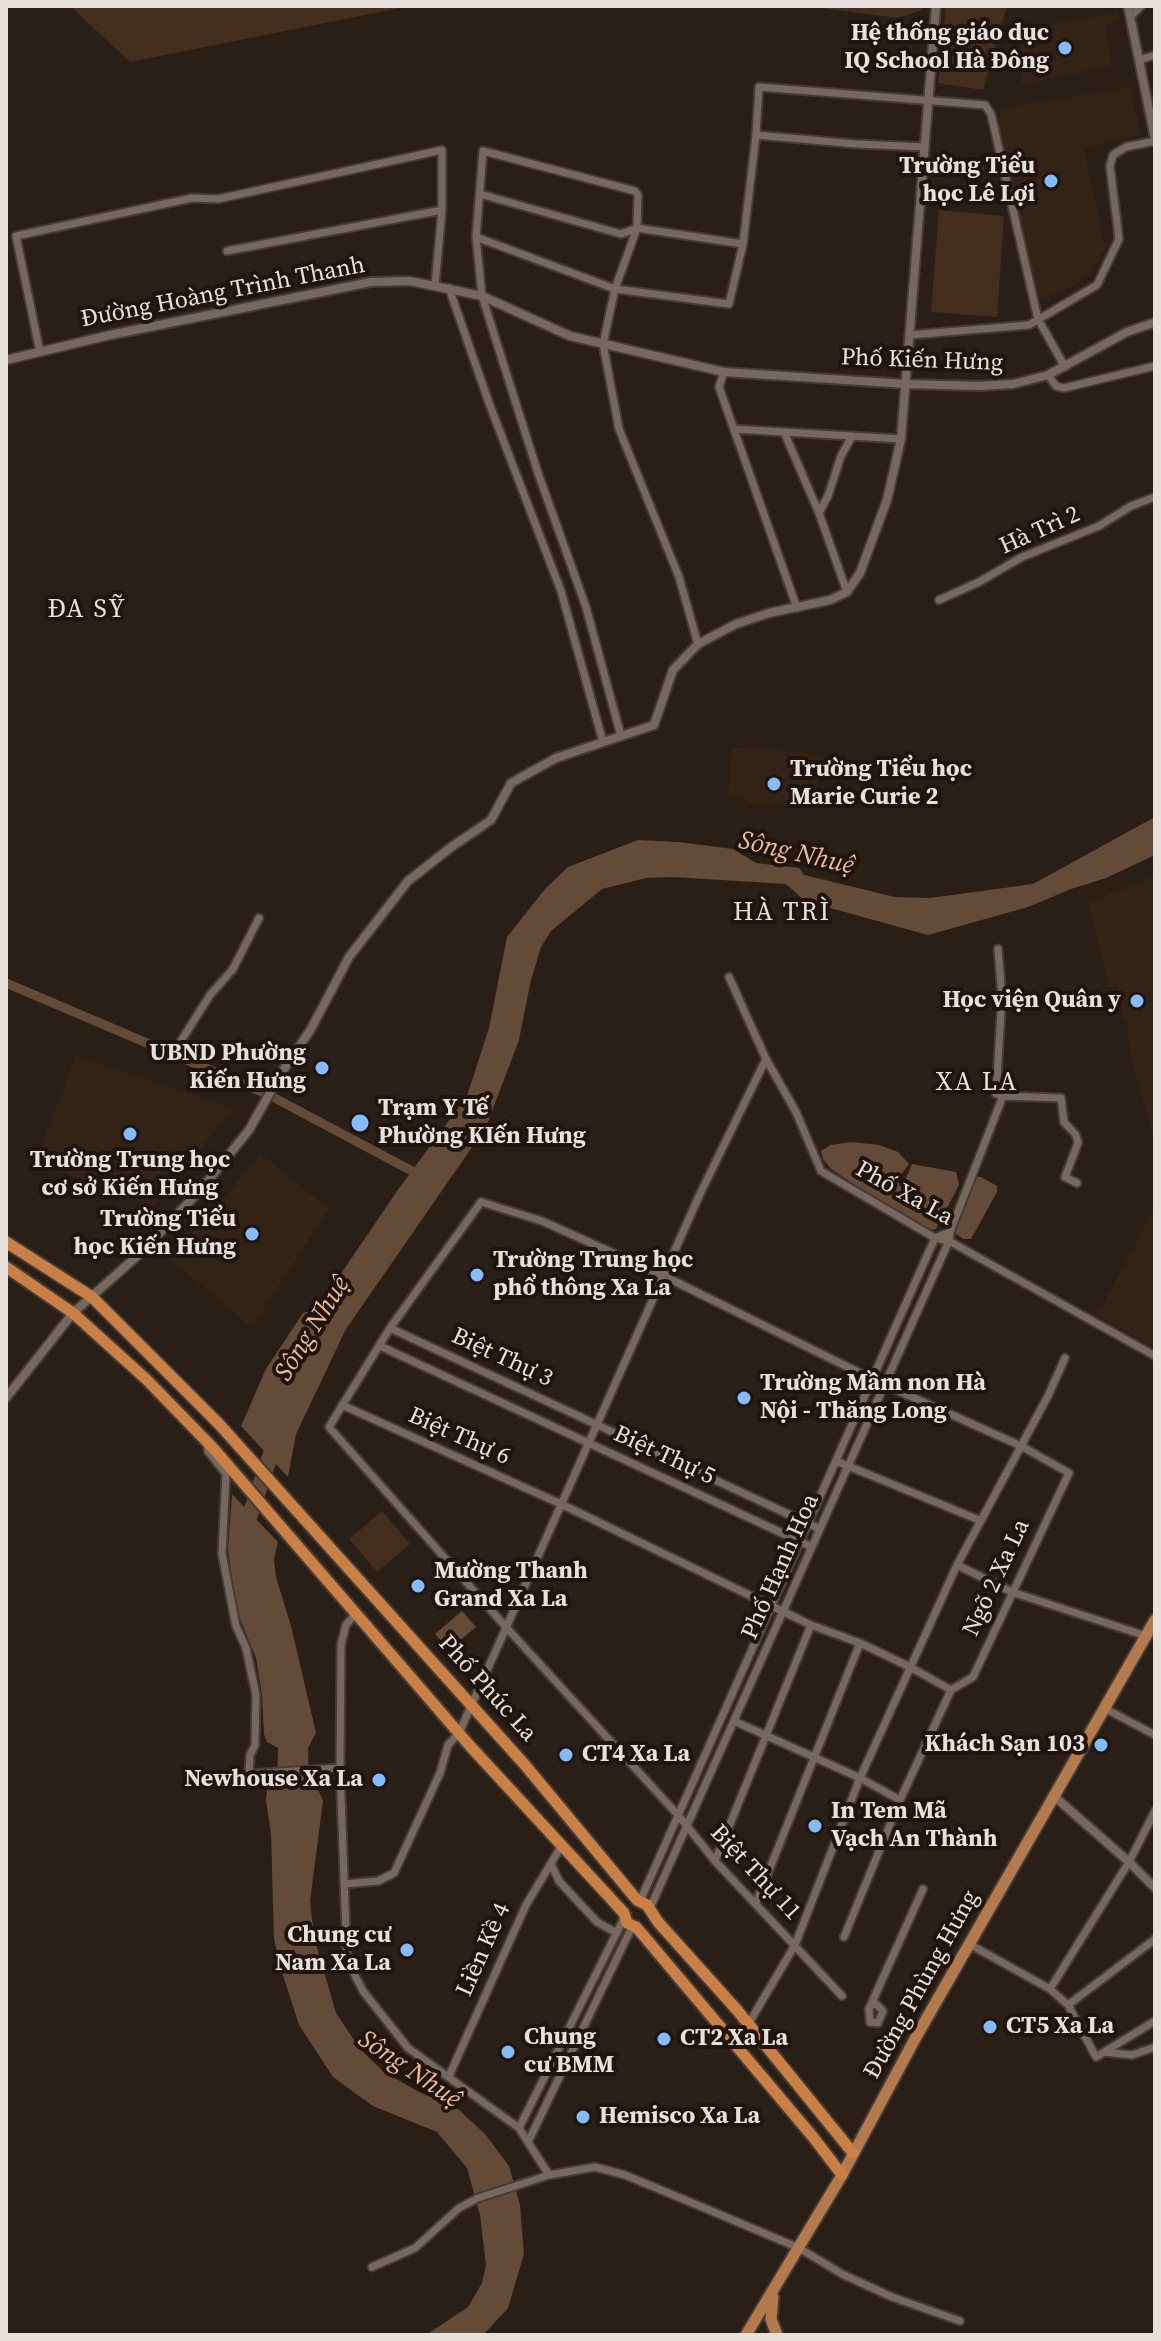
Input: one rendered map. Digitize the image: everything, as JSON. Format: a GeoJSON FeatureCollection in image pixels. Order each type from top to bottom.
{"type":"FeatureCollection","features":[{"type":"Feature","properties":{"kind":"highway"},"geometry":{"type":"LineString","coordinates":[[6,1242],[92,1297]]}},
{"type":"Feature","properties":{"kind":"highway"},"geometry":{"type":"LineString","coordinates":[[6,1267],[73,1313],[147,1380],[210,1444]]}},
{"type":"Feature","properties":{"kind":"highway","name":"Phố Phúc La"},"geometry":{"type":"LineString","coordinates":[[92,1297],[162,1364],[229,1435],[525,1765],[749,2023],[853,2153]]}},
{"type":"Feature","properties":{"kind":"highway","name":"Phố Phúc La"},"geometry":{"type":"LineString","coordinates":[[210,1444],[459,1733],[629,1921],[842,2175]]}},
{"type":"Feature","properties":{"kind":"highway"},"geometry":{"type":"LineString","coordinates":[[628,1904],[644,1905],[651,1917],[645,1925],[629,1921],[628,1904]]}},
{"type":"Feature","properties":{"kind":"main road","name":"Đường Phùng Hưng"},"geometry":{"type":"LineString","coordinates":[[746,2335],[842,2175],[969,1944],[1155,1620]]}},
{"type":"Feature","properties":{"kind":"main road"},"geometry":{"type":"LineString","coordinates":[[776,2287],[770,2311],[777,2335]]}},
{"type":"Feature","properties":{"kind":"street"},"geometry":{"type":"LineString","coordinates":[[6,1398],[73,1313],[145,1249],[203,1187],[249,1130],[311,1029],[349,957],[408,881],[491,820],[511,783],[556,758],[654,725],[673,670],[698,644],[736,624],[769,613],[830,600],[847,592],[860,573],[887,500],[901,439],[936,6]]}},
{"type":"Feature","properties":{"kind":"street"},"geometry":{"type":"LineString","coordinates":[[910,335],[1029,325],[1097,285],[1119,239],[1110,166],[1113,155],[1126,147],[1155,140],[1128,6]]}},
{"type":"Feature","properties":{"kind":"street"},"geometry":{"type":"LineString","coordinates":[[1130,17],[1141,6]]}},
{"type":"Feature","properties":{"kind":"street"},"geometry":{"type":"LineString","coordinates":[[1139,60],[1155,55]]}},
{"type":"Feature","properties":{"kind":"street"},"geometry":{"type":"LineString","coordinates":[[476,237],[615,289],[729,304],[743,244],[759,87],[985,105],[991,114],[1038,319],[1065,367]]}},
{"type":"Feature","properties":{"kind":"street"},"geometry":{"type":"LineString","coordinates":[[756,135],[925,147]]}},
{"type":"Feature","properties":{"kind":"street"},"geometry":{"type":"LineString","coordinates":[[40,352],[16,236],[192,198],[218,199],[442,150],[442,210],[435,285]]}},
{"type":"Feature","properties":{"kind":"street"},"geometry":{"type":"LineString","coordinates":[[621,736],[586,607],[538,473],[482,296],[476,237],[483,151],[635,191],[638,195],[637,228],[615,289],[603,344],[619,429],[679,577],[698,644]]}},
{"type":"Feature","properties":{"kind":"street"},"geometry":{"type":"LineString","coordinates":[[480,194],[621,234],[637,228],[743,244]]}},
{"type":"Feature","properties":{"kind":"street"},"geometry":{"type":"LineString","coordinates":[[227,251],[442,210]]}},
{"type":"Feature","properties":{"kind":"street","name":"Đường Hoàng Trình Thanh"},"geometry":{"type":"LineString","coordinates":[[6,360],[371,282],[410,281],[482,296],[561,332],[724,372]]}},
{"type":"Feature","properties":{"kind":"street"},"geometry":{"type":"LineString","coordinates":[[449,288],[561,591],[603,742]]}},
{"type":"Feature","properties":{"kind":"street"},"geometry":{"type":"LineString","coordinates":[[1154,325],[1155,311]]}},
{"type":"Feature","properties":{"kind":"street","name":"Phố Kiến Hưng"},"geometry":{"type":"LineString","coordinates":[[724,372],[906,384],[1013,384],[1048,375],[1127,332],[1154,325]]}},
{"type":"Feature","properties":{"kind":"street"},"geometry":{"type":"LineString","coordinates":[[1048,375],[1056,386],[1064,388],[1155,366]]}},
{"type":"Feature","properties":{"kind":"street"},"geometry":{"type":"LineString","coordinates":[[724,372],[719,387],[797,608]]}},
{"type":"Feature","properties":{"kind":"street"},"geometry":{"type":"LineString","coordinates":[[734,429],[901,439]]}},
{"type":"Feature","properties":{"kind":"street"},"geometry":{"type":"LineString","coordinates":[[784,432],[819,513],[847,592]]}},
{"type":"Feature","properties":{"kind":"street"},"geometry":{"type":"LineString","coordinates":[[819,513],[852,436]]}},
{"type":"Feature","properties":{"kind":"street","name":"Hà Trì 2"},"geometry":{"type":"LineString","coordinates":[[939,600],[972,586],[1022,557],[1099,526],[1131,506],[1155,497]]}},
{"type":"Feature","properties":{"kind":"street"},"geometry":{"type":"LineString","coordinates":[[174,1052],[210,995],[238,961],[259,918]]}},
{"type":"Feature","properties":{"kind":"street"},"geometry":{"type":"LineString","coordinates":[[998,949],[1002,997],[996,1094],[1061,1098],[1064,1122],[1076,1135],[1078,1143],[1065,1177],[1077,1183]]}},
{"type":"Feature","properties":{"kind":"street","name":"Phố Xa La"},"geometry":{"type":"LineString","coordinates":[[729,977],[766,1059],[796,1112],[821,1171],[935,1238],[949,1241],[1155,1356]]}},
{"type":"Feature","properties":{"kind":"street"},"geometry":{"type":"LineString","coordinates":[[344,1884],[378,1881],[394,1873],[440,1773],[448,1745],[459,1733],[700,1194],[766,1059]]}},
{"type":"Feature","properties":{"kind":"street","name":"Phố Hạnh Hoa"},"geometry":{"type":"LineString","coordinates":[[644,1905],[686,1827],[949,1241],[1003,1096]]}},
{"type":"Feature","properties":{"kind":"street"},"geometry":{"type":"LineString","coordinates":[[342,1405],[390,1328],[481,1202],[542,1221],[664,1276],[872,1379],[1021,1446]]}},
{"type":"Feature","properties":{"kind":"street"},"geometry":{"type":"LineString","coordinates":[[935,1238],[950,1232]]}},
{"type":"Feature","properties":{"kind":"street","name":"Phố Hạnh Hoa"},"geometry":{"type":"LineString","coordinates":[[644,1905],[678,1815],[935,1238]]}},
{"type":"Feature","properties":{"kind":"street","name":"Biệt Thự 3"},"geometry":{"type":"LineString","coordinates":[[390,1328],[820,1529]]}},
{"type":"Feature","properties":{"kind":"street","name":"Biệt Thự 6"},"geometry":{"type":"LineString","coordinates":[[380,1346],[588,1443]]}},
{"type":"Feature","properties":{"kind":"street"},"geometry":{"type":"LineString","coordinates":[[749,2023],[795,1945],[860,1778],[957,1565],[1065,1358]]}},
{"type":"Feature","properties":{"kind":"street","name":"Biệt Thự 6"},"geometry":{"type":"LineString","coordinates":[[342,1405],[561,1504]]}},
{"type":"Feature","properties":{"kind":"street","name":"Biệt Thự 11"},"geometry":{"type":"LineString","coordinates":[[342,1405],[329,1427],[678,1815],[715,1861],[842,1996]]}},
{"type":"Feature","properties":{"kind":"street","name":"Biệt Thự 5"},"geometry":{"type":"LineString","coordinates":[[588,1443],[812,1547]]}},
{"type":"Feature","properties":{"kind":"street"},"geometry":{"type":"LineString","coordinates":[[210,1444],[208,1451],[226,1474],[222,1554],[236,1626],[246,1648],[256,1695],[255,1745],[250,1755],[249,1774],[340,1768]]}},
{"type":"Feature","properties":{"kind":"street","name":"Ngõ 2 Xa La"},"geometry":{"type":"LineString","coordinates":[[951,1690],[973,1677],[1069,1473],[1021,1446]]}},
{"type":"Feature","properties":{"kind":"street"},"geometry":{"type":"LineString","coordinates":[[836,1461],[979,1520]]}},
{"type":"Feature","properties":{"kind":"street"},"geometry":{"type":"LineString","coordinates":[[561,1504],[811,1625],[860,1643],[951,1690],[900,1800],[844,1937]]}},
{"type":"Feature","properties":{"kind":"street"},"geometry":{"type":"LineString","coordinates":[[957,1565],[1012,1592],[1146,1636]]}},
{"type":"Feature","properties":{"kind":"street"},"geometry":{"type":"LineString","coordinates":[[357,1612],[346,1625],[341,1645],[340,1768],[347,1960],[363,1991],[408,2048],[519,2128],[549,2175]]}},
{"type":"Feature","properties":{"kind":"street"},"geometry":{"type":"LineString","coordinates":[[715,1861],[811,1625]]}},
{"type":"Feature","properties":{"kind":"street"},"geometry":{"type":"LineString","coordinates":[[756,1903],[860,1643]]}},
{"type":"Feature","properties":{"kind":"street"},"geometry":{"type":"LineString","coordinates":[[1106,1709],[1155,1735]]}},
{"type":"Feature","properties":{"kind":"street"},"geometry":{"type":"LineString","coordinates":[[734,1721],[860,1778],[900,1800]]}},
{"type":"Feature","properties":{"kind":"street"},"geometry":{"type":"LineString","coordinates":[[1055,1797],[1155,1888]]}},
{"type":"Feature","properties":{"kind":"street"},"geometry":{"type":"LineString","coordinates":[[1050,1989],[1129,1862],[1155,1812]]}},
{"type":"Feature","properties":{"kind":"street","name":"Liền Kề 4"},"geometry":{"type":"LineString","coordinates":[[449,2076],[526,1905],[562,1845]]}},
{"type":"Feature","properties":{"kind":"street"},"geometry":{"type":"LineString","coordinates":[[551,1864],[559,1881],[597,1922],[617,1933]]}},
{"type":"Feature","properties":{"kind":"street"},"geometry":{"type":"LineString","coordinates":[[871,2005],[923,1889]]}},
{"type":"Feature","properties":{"kind":"street"},"geometry":{"type":"LineString","coordinates":[[519,2128],[617,1933],[629,1921]]}},
{"type":"Feature","properties":{"kind":"street"},"geometry":{"type":"LineString","coordinates":[[528,2142],[629,1921]]}},
{"type":"Feature","properties":{"kind":"street"},"geometry":{"type":"LineString","coordinates":[[1068,2005],[1155,1939]]}},
{"type":"Feature","properties":{"kind":"street"},"geometry":{"type":"LineString","coordinates":[[969,1944],[1050,1989],[1068,2005],[1096,2057],[1155,2021]]}},
{"type":"Feature","properties":{"kind":"street"},"geometry":{"type":"LineString","coordinates":[[1105,2052],[1132,2055],[1155,2047]]}},
{"type":"Feature","properties":{"kind":"street"},"geometry":{"type":"LineString","coordinates":[[372,2267],[415,2248],[459,2208],[478,2198],[549,2175],[595,2167],[625,2175],[799,2248],[842,2274],[892,2297],[960,2321]]}},
{"type":"Feature","properties":{"kind":"shaded area"},"geometry":{"type":"Polygon","coordinates":[[[70,6],[410,6],[130,62],[70,6]]]}},
{"type":"Feature","properties":{"kind":"shaded area"},"geometry":{"type":"Polygon","coordinates":[[[804,6],[922,6],[922,10],[898,18],[804,6]]]}},
{"type":"Feature","properties":{"kind":"shaded area"},"geometry":{"type":"Polygon","coordinates":[[[946,6],[1007,6],[983,90],[938,83],[946,6]]]}},
{"type":"Feature","properties":{"kind":"shaded area","name":"Hệ thống giáo dục IQ School Hà Đông"},"geometry":{"type":"Polygon","coordinates":[[[1118,12],[1119,21],[1105,25],[1112,65],[1021,85],[1021,30],[1118,12]]]}},
{"type":"Feature","properties":{"kind":"shaded area","name":"Trường Tiểu học Lê Lợi"},"geometry":{"type":"Polygon","coordinates":[[[1130,87],[1140,135],[1084,148],[1105,249],[1089,276],[1061,292],[1039,299],[1001,139],[999,109],[1130,87]]]}},
{"type":"Feature","properties":{"kind":"shaded area"},"geometry":{"type":"Polygon","coordinates":[[[953,161],[984,161],[984,175],[954,175],[953,161]]]}},
{"type":"Feature","properties":{"kind":"shaded area"},"geometry":{"type":"Polygon","coordinates":[[[954,187],[985,187],[985,201],[954,201],[954,187]]]}},
{"type":"Feature","properties":{"kind":"shaded area"},"geometry":{"type":"Polygon","coordinates":[[[939,210],[1004,216],[997,317],[931,312],[939,210]]]}},
{"type":"Feature","properties":{"kind":"shaded area","name":"Trường Tiểu học Marie Curie 2"},"geometry":{"type":"Polygon","coordinates":[[[732,747],[820,754],[816,809],[746,803],[746,798],[728,797],[732,747]]]}},
{"type":"Feature","properties":{"kind":"shaded area","name":"Học viện Quân y"},"geometry":{"type":"Polygon","coordinates":[[[1155,876],[1155,1140],[1130,1058],[1128,1021],[1123,1015],[1117,986],[1109,987],[1088,903],[1155,876]]]}},
{"type":"Feature","properties":{"kind":"shaded area","name":"Trường Trung học cơ sở Kiến Hưng"},"geometry":{"type":"Polygon","coordinates":[[[76,1056],[234,1108],[153,1206],[35,1162],[76,1056]]]}},
{"type":"Feature","properties":{"kind":"shaded area","name":"Trường Tiểu học Kiến Hưng"},"geometry":{"type":"Polygon","coordinates":[[[260,1153],[329,1209],[252,1327],[169,1258],[220,1203],[260,1153]]]}},
{"type":"Feature","properties":{"kind":"shaded area"},"geometry":{"type":"Polygon","coordinates":[[[1152,1213],[1155,1213],[1155,1348],[1097,1315],[1152,1213]]]}},
{"type":"Feature","properties":{"kind":"shaded area"},"geometry":{"type":"Polygon","coordinates":[[[382,1511],[410,1544],[377,1572],[349,1539],[382,1511]]]}},
{"type":"Feature","properties":{"kind":"water"},"geometry":{"type":"Polygon","coordinates":[[[1155,817],[1155,855],[1106,878],[1028,907],[928,935],[805,901],[786,884],[672,877],[646,878],[602,889],[551,931],[541,947],[519,1040],[486,1127],[346,1329],[296,1434],[288,1477],[241,1426],[266,1369],[303,1313],[317,1309],[397,1191],[467,1096],[489,1028],[507,937],[545,889],[568,867],[638,840],[678,842],[733,849],[756,863],[799,868],[804,875],[895,897],[930,898],[1033,884],[1155,817]]]}},
{"type":"Feature","properties":{"kind":"water"},"geometry":{"type":"Polygon","coordinates":[[[852,1142],[879,1145],[898,1152],[909,1164],[896,1181],[903,1185],[912,1164],[956,1172],[959,1185],[936,1229],[929,1230],[910,1221],[831,1169],[821,1151],[830,1145],[852,1142]]]}},
{"type":"Feature","properties":{"kind":"water"},"geometry":{"type":"Polygon","coordinates":[[[976,1177],[997,1186],[997,1192],[971,1239],[963,1239],[955,1233],[955,1224],[972,1180],[976,1177]]]}},
{"type":"Feature","properties":{"kind":"water"},"geometry":{"type":"Polygon","coordinates":[[[232,1494],[278,1542],[274,1559],[276,1577],[316,1733],[308,1748],[309,1786],[317,1787],[323,1801],[310,1901],[314,1937],[336,2013],[360,2049],[384,2072],[458,2109],[485,2134],[509,2166],[520,2205],[524,2254],[508,2308],[483,2335],[426,2335],[468,2307],[482,2283],[486,2265],[480,2215],[467,2168],[437,2132],[373,2106],[333,2077],[299,2025],[282,1972],[274,1939],[271,1834],[266,1800],[267,1790],[277,1787],[278,1748],[267,1742],[264,1734],[256,1658],[236,1609],[228,1549],[232,1494]]]}},
{"type":"Feature","properties":{"kind":"water"},"geometry":{"type":"Polygon","coordinates":[[[462,1611],[476,1627],[449,1650],[435,1634],[462,1611]]]}},
{"type":"Feature","properties":{"kind":"waterway"},"geometry":{"type":"LineString","coordinates":[[6,983],[269,1095],[412,1171]]}},
{"type":"Feature","properties":{"kind":"waterway","name":"Sông Nhuệ"},"geometry":{"type":"LineString","coordinates":[[248,1532],[249,1518],[277,1436]]}},
{"type":"Feature","properties":{"kind":"place","name":"Hệ thống giáo dục IQ School Hà Đông"},"geometry":{"type":"Point","coordinates":[1065,48]}},
{"type":"Feature","properties":{"kind":"place","name":"Trường Tiểu học Lê Lợi"},"geometry":{"type":"Point","coordinates":[1051,181]}},
{"type":"Feature","properties":{"kind":"place","name":"Trường Tiểu học Marie Curie 2"},"geometry":{"type":"Point","coordinates":[774,784]}},
{"type":"Feature","properties":{"kind":"place","name":"Học viện Quân y"},"geometry":{"type":"Point","coordinates":[1137,1001]}},
{"type":"Feature","properties":{"kind":"place","name":"UBND Phường Kiến Hưng"},"geometry":{"type":"Point","coordinates":[322,1068]}},
{"type":"Feature","properties":{"kind":"place","name":"Trạm Y Tế Phường KIến Hưng"},"geometry":{"type":"Point","coordinates":[360,1123]}},
{"type":"Feature","properties":{"kind":"place","name":"Trường Trung học cơ sở Kiến Hưng"},"geometry":{"type":"Point","coordinates":[130,1134]}},
{"type":"Feature","properties":{"kind":"place","name":"Trường Tiểu học Kiến Hưng"},"geometry":{"type":"Point","coordinates":[252,1234]}},
{"type":"Feature","properties":{"kind":"place","name":"Trường Trung học phổ thông Xa La"},"geometry":{"type":"Point","coordinates":[477,1275]}},
{"type":"Feature","properties":{"kind":"place","name":"Trường Mầm non Hà Nội - Thăng Long"},"geometry":{"type":"Point","coordinates":[744,1398]}},
{"type":"Feature","properties":{"kind":"place","name":"Mường Thanh Grand Xa La"},"geometry":{"type":"Point","coordinates":[418,1586]}},
{"type":"Feature","properties":{"kind":"place","name":"Khách Sạn 103"},"geometry":{"type":"Point","coordinates":[1101,1745]}},
{"type":"Feature","properties":{"kind":"place","name":"CT4 Xa La"},"geometry":{"type":"Point","coordinates":[566,1755]}},
{"type":"Feature","properties":{"kind":"place","name":"Newhouse Xa La"},"geometry":{"type":"Point","coordinates":[379,1780]}},
{"type":"Feature","properties":{"kind":"place","name":"In Tem Mã Vạch An Thành"},"geometry":{"type":"Point","coordinates":[815,1826]}},
{"type":"Feature","properties":{"kind":"place","name":"Chung cư Nam Xa La"},"geometry":{"type":"Point","coordinates":[407,1950]}},
{"type":"Feature","properties":{"kind":"place","name":"CT5 Xa La"},"geometry":{"type":"Point","coordinates":[990,2027]}},
{"type":"Feature","properties":{"kind":"place","name":"CT2 Xa La"},"geometry":{"type":"Point","coordinates":[664,2039]}},
{"type":"Feature","properties":{"kind":"place","name":"Chung cư BMM"},"geometry":{"type":"Point","coordinates":[508,2052]}},
{"type":"Feature","properties":{"kind":"place","name":"Hemisco Xa La"},"geometry":{"type":"Point","coordinates":[583,2117]}},
{"type":"Feature","properties":{"kind":"district","name":"ĐA SỸ"},"geometry":{"type":"Point","coordinates":[87,610]}},
{"type":"Feature","properties":{"kind":"district","name":"HÀ TRÌ"},"geometry":{"type":"Point","coordinates":[782,913]}},
{"type":"Feature","properties":{"kind":"district","name":"XA LA"},"geometry":{"type":"Point","coordinates":[977,1083]}}]}
